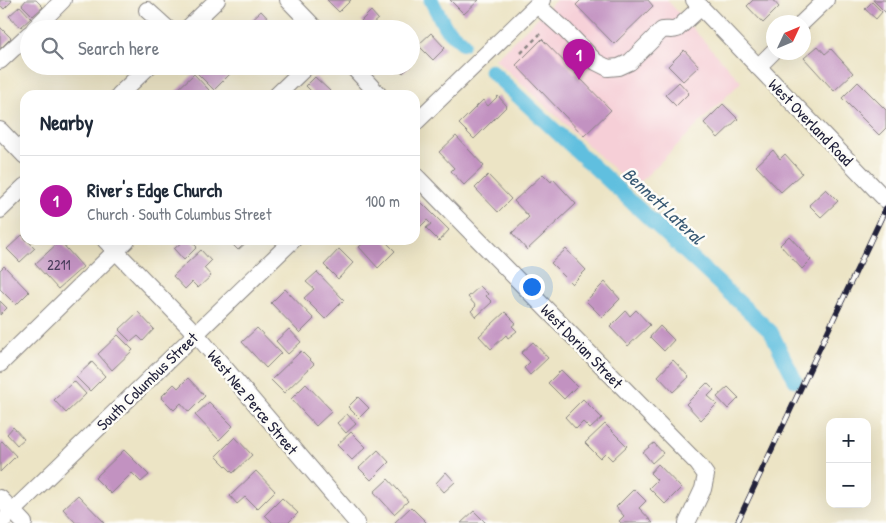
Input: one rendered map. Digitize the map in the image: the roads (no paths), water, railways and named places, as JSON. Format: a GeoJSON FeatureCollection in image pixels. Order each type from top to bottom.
{"type":"FeatureCollection","features":[{"type":"Feature","properties":{"kind":"street"},"geometry":{"type":"LineString","coordinates":[[43,20],[63,0]]}},
{"type":"Feature","properties":{"kind":"street"},"geometry":{"type":"LineString","coordinates":[[196,20],[217,0]]}},
{"type":"Feature","properties":{"kind":"street"},"geometry":{"type":"LineString","coordinates":[[288,0],[307,20]]}},
{"type":"Feature","properties":{"kind":"street"},"geometry":{"type":"LineString","coordinates":[[810,15],[826,0]]}},
{"type":"Feature","properties":{"kind":"street"},"geometry":{"type":"LineString","coordinates":[[420,118],[540,3],[596,62],[608,68],[630,62],[662,30],[678,30],[698,4]]}},
{"type":"Feature","properties":{"kind":"street","name":"West Overland Road"},"geometry":{"type":"LineString","coordinates":[[698,4],[886,200]]}},
{"type":"Feature","properties":{"kind":"street"},"geometry":{"type":"LineString","coordinates":[[147,10],[158,20]]}},
{"type":"Feature","properties":{"kind":"street"},"geometry":{"type":"LineString","coordinates":[[0,62],[20,43]]}},
{"type":"Feature","properties":{"kind":"street"},"geometry":{"type":"LineString","coordinates":[[758,67],[766,60]]}},
{"type":"Feature","properties":{"kind":"street"},"geometry":{"type":"LineString","coordinates":[[124,90],[139,75]]}},
{"type":"Feature","properties":{"kind":"street"},"geometry":{"type":"LineString","coordinates":[[282,90],[298,75]]}},
{"type":"Feature","properties":{"kind":"street"},"geometry":{"type":"LineString","coordinates":[[360,75],[374,90]]}},
{"type":"Feature","properties":{"kind":"street"},"geometry":{"type":"LineString","coordinates":[[0,130],[20,151]]}},
{"type":"Feature","properties":{"kind":"street","name":"West Dorian Street"},"geometry":{"type":"LineString","coordinates":[[420,180],[691,457],[706,475],[703,489],[687,523]]}},
{"type":"Feature","properties":{"kind":"street"},"geometry":{"type":"LineString","coordinates":[[0,210],[20,191]]}},
{"type":"Feature","properties":{"kind":"street"},"geometry":{"type":"LineString","coordinates":[[0,364],[115,245]]}},
{"type":"Feature","properties":{"kind":"street","name":"West Nez Perce Street"},"geometry":{"type":"LineString","coordinates":[[117,245],[196,334],[357,523]]}},
{"type":"Feature","properties":{"kind":"street","name":"South Columbus Street"},"geometry":{"type":"LineString","coordinates":[[0,523],[288,245]]}},
{"type":"Feature","properties":{"kind":"street"},"geometry":{"type":"LineString","coordinates":[[0,498],[24,523]]}},
{"type":"Feature","properties":{"kind":"waterway","name":"Bennett Lateral"},"geometry":{"type":"LineString","coordinates":[[431,0],[445,27],[463,43]]}},
{"type":"Feature","properties":{"kind":"waterway","name":"Bennett Lateral"},"geometry":{"type":"LineString","coordinates":[[491,71],[771,332],[795,380]]}},
{"type":"Feature","properties":{"kind":"railway"},"geometry":{"type":"LineString","coordinates":[[737,523],[886,208]]}},
{"type":"Feature","properties":{"kind":"place","name":"River's Edge Church"},"geometry":{"type":"Point","coordinates":[579,80]}}]}
